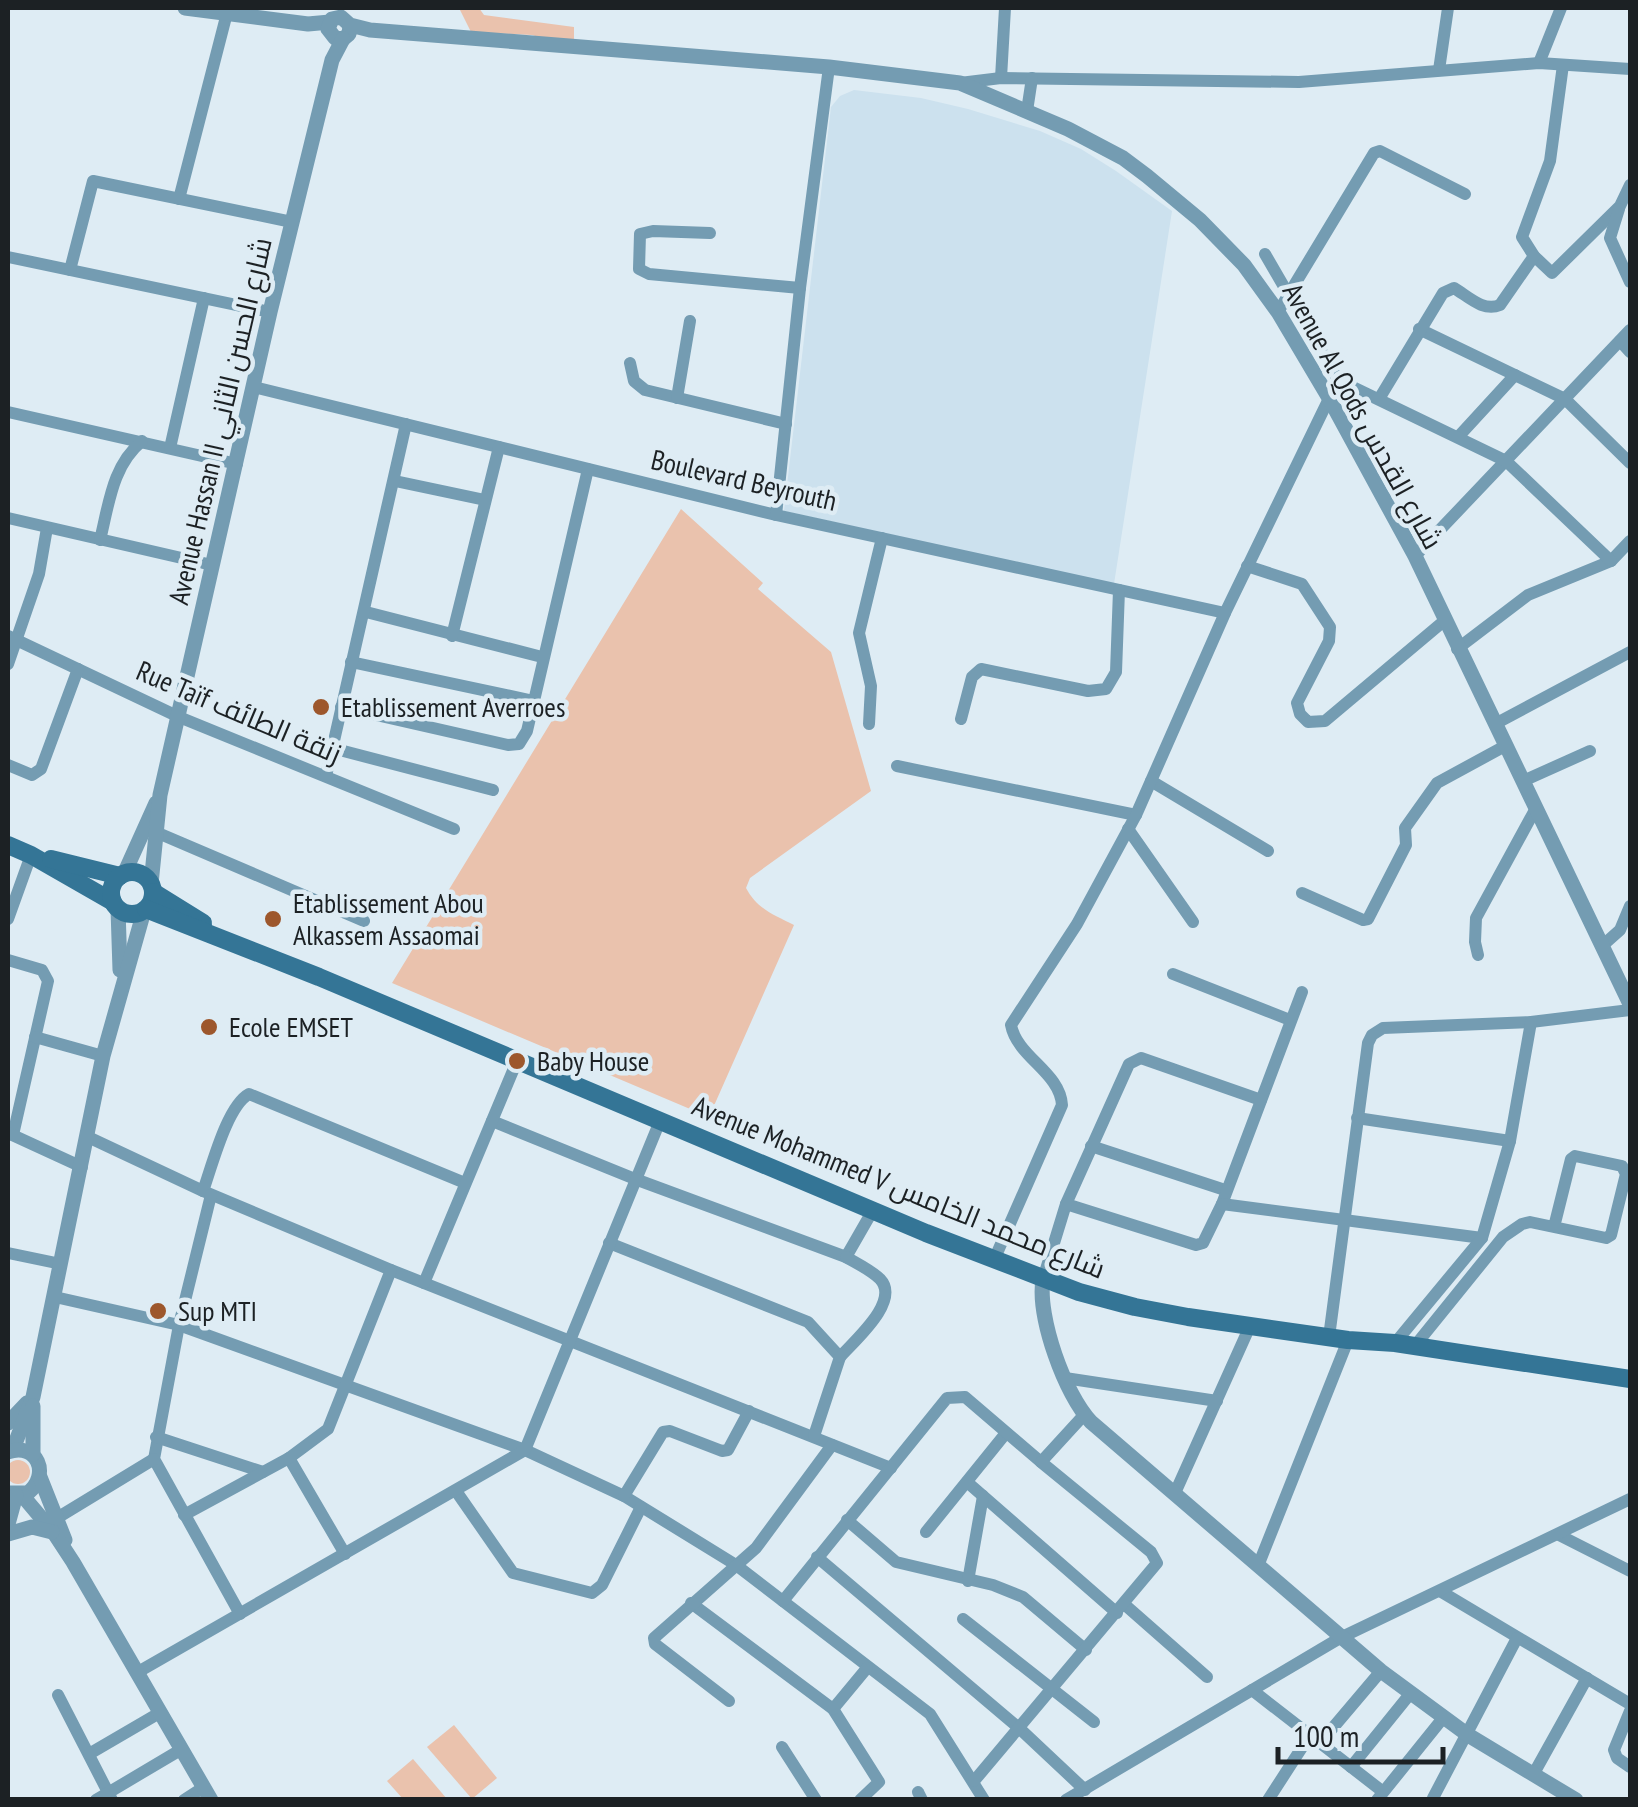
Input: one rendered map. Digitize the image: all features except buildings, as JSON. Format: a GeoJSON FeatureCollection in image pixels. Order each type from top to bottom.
{"type":"FeatureCollection","features":[{"type":"Feature","properties":{"kind":"main road"},"geometry":{"type":"LineString","coordinates":[[8,845],[122,875],[142,875],[148,899],[128,914],[31,854]]}},
{"type":"Feature","properties":{"kind":"main road"},"geometry":{"type":"LineString","coordinates":[[115,906],[112,885],[122,875]]}},
{"type":"Feature","properties":{"kind":"main road","name":"Avenue Mohammed V شارع محمد الخامس"},"geometry":{"type":"LineString","coordinates":[[148,899],[237,944],[1043,1279],[1135,1308],[1630,1379]]}},
{"type":"Feature","properties":{"kind":"street","name":"Avenue Al Qods شارع القدس"},"geometry":{"type":"LineString","coordinates":[[185,8],[370,30],[829,67],[960,82],[1027,110],[1122,158],[1176,198],[1223,242],[1278,312],[1415,556],[1630,1007]]}},
{"type":"Feature","properties":{"kind":"street"},"geometry":{"type":"LineString","coordinates":[[1002,78],[1005,8]]}},
{"type":"Feature","properties":{"kind":"street"},"geometry":{"type":"LineString","coordinates":[[1439,70],[1448,8]]}},
{"type":"Feature","properties":{"kind":"street"},"geometry":{"type":"LineString","coordinates":[[1539,63],[1561,8]]}},
{"type":"Feature","properties":{"kind":"street"},"geometry":{"type":"LineString","coordinates":[[179,199],[227,13]]}},
{"type":"Feature","properties":{"kind":"street","name":"Avenue Hassan II شارع الحسن الثاني"},"geometry":{"type":"LineString","coordinates":[[122,875],[160,795],[180,717],[270,312],[340,24]]}},
{"type":"Feature","properties":{"kind":"street"},"geometry":{"type":"LineString","coordinates":[[960,82],[1002,78],[1299,82],[1539,63],[1630,69]]}},
{"type":"Feature","properties":{"kind":"street"},"geometry":{"type":"LineString","coordinates":[[1563,65],[1550,160],[1522,236],[1534,256],[1552,273],[1620,206]]}},
{"type":"Feature","properties":{"kind":"street"},"geometry":{"type":"LineString","coordinates":[[776,515],[829,67]]}},
{"type":"Feature","properties":{"kind":"street"},"geometry":{"type":"LineString","coordinates":[[1027,110],[1032,78]]}},
{"type":"Feature","properties":{"kind":"street"},"geometry":{"type":"LineString","coordinates":[[1278,312],[1374,153],[1380,151],[1465,194]]}},
{"type":"Feature","properties":{"kind":"street"},"geometry":{"type":"LineString","coordinates":[[70,270],[93,181],[292,222]]}},
{"type":"Feature","properties":{"kind":"street"},"geometry":{"type":"LineString","coordinates":[[1630,185],[1610,238],[1630,282]]}},
{"type":"Feature","properties":{"kind":"street"},"geometry":{"type":"LineString","coordinates":[[710,233],[645,232],[638,239],[639,269],[648,274],[800,288]]}},
{"type":"Feature","properties":{"kind":"street"},"geometry":{"type":"LineString","coordinates":[[1265,254],[1338,380],[1506,461],[1611,561]]}},
{"type":"Feature","properties":{"kind":"street"},"geometry":{"type":"LineString","coordinates":[[8,256],[270,312]]}},
{"type":"Feature","properties":{"kind":"street"},"geometry":{"type":"LineString","coordinates":[[1379,399],[1447,290],[1454,288],[1487,308],[1500,305],[1534,256]]}},
{"type":"Feature","properties":{"kind":"street"},"geometry":{"type":"LineString","coordinates":[[170,448],[204,298]]}},
{"type":"Feature","properties":{"kind":"street"},"geometry":{"type":"LineString","coordinates":[[677,398],[690,321]]}},
{"type":"Feature","properties":{"kind":"street"},"geometry":{"type":"LineString","coordinates":[[1419,330],[1565,399],[1630,462]]}},
{"type":"Feature","properties":{"kind":"street"},"geometry":{"type":"LineString","coordinates":[[1415,556],[1630,330]]}},
{"type":"Feature","properties":{"kind":"street"},"geometry":{"type":"LineString","coordinates":[[1620,342],[1630,352]]}},
{"type":"Feature","properties":{"kind":"street"},"geometry":{"type":"LineString","coordinates":[[630,362],[640,387],[786,424]]}},
{"type":"Feature","properties":{"kind":"street"},"geometry":{"type":"LineString","coordinates":[[1459,436],[1514,375]]}},
{"type":"Feature","properties":{"kind":"street"},"geometry":{"type":"LineString","coordinates":[[994,1260],[1062,1105],[1058,1089],[1014,1038],[1011,1025],[1076,924],[1136,814],[1225,613],[1338,380]]}},
{"type":"Feature","properties":{"kind":"street","name":"Boulevard Beyrouth"},"geometry":{"type":"LineString","coordinates":[[254,387],[776,515],[1225,613]]}},
{"type":"Feature","properties":{"kind":"street"},"geometry":{"type":"LineString","coordinates":[[8,412],[237,464]]}},
{"type":"Feature","properties":{"kind":"street"},"geometry":{"type":"LineString","coordinates":[[326,776],[406,424]]}},
{"type":"Feature","properties":{"kind":"street"},"geometry":{"type":"LineString","coordinates":[[100,540],[118,471],[142,442]]}},
{"type":"Feature","properties":{"kind":"street"},"geometry":{"type":"LineString","coordinates":[[452,636],[499,447]]}},
{"type":"Feature","properties":{"kind":"street"},"geometry":{"type":"LineString","coordinates":[[341,707],[511,746],[520,744],[526,736],[588,469]]}},
{"type":"Feature","properties":{"kind":"street"},"geometry":{"type":"LineString","coordinates":[[395,481],[486,500]]}},
{"type":"Feature","properties":{"kind":"street"},"geometry":{"type":"LineString","coordinates":[[8,518],[212,565]]}},
{"type":"Feature","properties":{"kind":"street"},"geometry":{"type":"LineString","coordinates":[[8,664],[12,638],[39,574],[47,528]]}},
{"type":"Feature","properties":{"kind":"street"},"geometry":{"type":"LineString","coordinates":[[869,724],[872,686],[859,632],[882,538]]}},
{"type":"Feature","properties":{"kind":"street"},"geometry":{"type":"LineString","coordinates":[[1457,649],[1528,595],[1611,561],[1630,541]]}},
{"type":"Feature","properties":{"kind":"street"},"geometry":{"type":"LineString","coordinates":[[1248,566],[1302,584],[1330,627],[1329,642],[1298,703],[1300,714],[1308,722],[1326,721],[1444,622]]}},
{"type":"Feature","properties":{"kind":"street"},"geometry":{"type":"LineString","coordinates":[[961,720],[972,676],[981,668],[1088,692],[1106,690],[1116,672],[1119,590]]}},
{"type":"Feature","properties":{"kind":"street"},"geometry":{"type":"LineString","coordinates":[[366,612],[542,657]]}},
{"type":"Feature","properties":{"kind":"street","name":"Rue Taïf زنقة الطائف"},"geometry":{"type":"LineString","coordinates":[[12,638],[180,717],[454,829]]}},
{"type":"Feature","properties":{"kind":"street"},"geometry":{"type":"LineString","coordinates":[[1496,724],[1630,652]]}},
{"type":"Feature","properties":{"kind":"street"},"geometry":{"type":"LineString","coordinates":[[351,662],[534,701]]}},
{"type":"Feature","properties":{"kind":"street"},"geometry":{"type":"LineString","coordinates":[[8,766],[32,776],[42,767],[78,669]]}},
{"type":"Feature","properties":{"kind":"street"},"geometry":{"type":"LineString","coordinates":[[1302,892],[1368,919],[1406,845],[1405,828],[1437,782],[1506,746]]}},
{"type":"Feature","properties":{"kind":"street"},"geometry":{"type":"LineString","coordinates":[[332,748],[493,790]]}},
{"type":"Feature","properties":{"kind":"street"},"geometry":{"type":"LineString","coordinates":[[1523,781],[1590,751]]}},
{"type":"Feature","properties":{"kind":"street"},"geometry":{"type":"LineString","coordinates":[[898,766],[1136,814]]}},
{"type":"Feature","properties":{"kind":"street"},"geometry":{"type":"LineString","coordinates":[[1151,781],[1268,851]]}},
{"type":"Feature","properties":{"kind":"street","name":"Avenue Hassan II شارع الحسن الثاني"},"geometry":{"type":"LineString","coordinates":[[33,1397],[103,1056],[148,899],[160,795]]}},
{"type":"Feature","properties":{"kind":"street"},"geometry":{"type":"LineString","coordinates":[[1478,955],[1476,918],[1536,808]]}},
{"type":"Feature","properties":{"kind":"street"},"geometry":{"type":"LineString","coordinates":[[1128,829],[1192,922]]}},
{"type":"Feature","properties":{"kind":"street"},"geometry":{"type":"LineString","coordinates":[[158,832],[364,921]]}},
{"type":"Feature","properties":{"kind":"street"},"geometry":{"type":"LineString","coordinates":[[8,919],[31,854]]}},
{"type":"Feature","properties":{"kind":"street","name":"Avenue Hassan II شارع الحسن الثاني"},"geometry":{"type":"LineString","coordinates":[[115,906],[120,988]]}},
{"type":"Feature","properties":{"kind":"street"},"geometry":{"type":"LineString","coordinates":[[1602,946],[1620,930],[1630,906]]}},
{"type":"Feature","properties":{"kind":"street"},"geometry":{"type":"LineString","coordinates":[[8,960],[45,972],[48,981],[10,1134],[82,1166]]}},
{"type":"Feature","properties":{"kind":"street"},"geometry":{"type":"LineString","coordinates":[[1173,974],[1290,1020]]}},
{"type":"Feature","properties":{"kind":"street"},"geometry":{"type":"LineString","coordinates":[[1066,1204],[1196,1245],[1206,1240],[1302,992]]}},
{"type":"Feature","properties":{"kind":"street"},"geometry":{"type":"LineString","coordinates":[[1329,1337],[1368,1044],[1377,1031],[1531,1022],[1630,1007]]}},
{"type":"Feature","properties":{"kind":"street"},"geometry":{"type":"LineString","coordinates":[[1404,1345],[1482,1238],[1510,1141],[1531,1022]]}},
{"type":"Feature","properties":{"kind":"street"},"geometry":{"type":"LineString","coordinates":[[36,1038],[103,1056]]}},
{"type":"Feature","properties":{"kind":"street"},"geometry":{"type":"LineString","coordinates":[[1261,1100],[1141,1058],[1129,1064],[1066,1204],[1043,1279],[1044,1312],[1065,1378],[1084,1415],[1340,1638],[1443,1718],[1576,1800]]}},
{"type":"Feature","properties":{"kind":"street"},"geometry":{"type":"LineString","coordinates":[[424,1282],[517,1061]]}},
{"type":"Feature","properties":{"kind":"street"},"geometry":{"type":"LineString","coordinates":[[240,1614],[154,1459],[207,1193],[240,1099],[249,1094],[465,1183]]}},
{"type":"Feature","properties":{"kind":"street"},"geometry":{"type":"LineString","coordinates":[[1357,1118],[1510,1141]]}},
{"type":"Feature","properties":{"kind":"street"},"geometry":{"type":"LineString","coordinates":[[492,1121],[846,1257],[880,1278],[886,1290],[885,1305],[840,1357],[814,1436]]}},
{"type":"Feature","properties":{"kind":"street"},"geometry":{"type":"LineString","coordinates":[[138,1672],[525,1450],[660,1121]]}},
{"type":"Feature","properties":{"kind":"street"},"geometry":{"type":"LineString","coordinates":[[88,1137],[207,1193],[390,1270],[891,1468]]}},
{"type":"Feature","properties":{"kind":"street"},"geometry":{"type":"LineString","coordinates":[[1091,1146],[1224,1197],[1342,1220],[1482,1238]]}},
{"type":"Feature","properties":{"kind":"street"},"geometry":{"type":"LineString","coordinates":[[1404,1345],[1503,1237],[1522,1224],[1606,1238],[1611,1235],[1626,1174],[1622,1166],[1581,1154],[1571,1159],[1554,1227]]}},
{"type":"Feature","properties":{"kind":"street"},"geometry":{"type":"LineString","coordinates":[[846,1257],[873,1210]]}},
{"type":"Feature","properties":{"kind":"street"},"geometry":{"type":"LineString","coordinates":[[609,1243],[808,1322],[840,1357]]}},
{"type":"Feature","properties":{"kind":"street"},"geometry":{"type":"LineString","coordinates":[[8,1254],[61,1264]]}},
{"type":"Feature","properties":{"kind":"street"},"geometry":{"type":"LineString","coordinates":[[184,1516],[289,1458],[328,1428],[390,1270]]}},
{"type":"Feature","properties":{"kind":"street"},"geometry":{"type":"LineString","coordinates":[[55,1297],[180,1325],[525,1450],[624,1496],[736,1565],[930,1714],[984,1800]]}},
{"type":"Feature","properties":{"kind":"street"},"geometry":{"type":"LineString","coordinates":[[1176,1493],[1250,1326]]}},
{"type":"Feature","properties":{"kind":"street"},"geometry":{"type":"LineString","coordinates":[[1258,1566],[1348,1340]]}},
{"type":"Feature","properties":{"kind":"street"},"geometry":{"type":"LineString","coordinates":[[1065,1378],[1217,1402]]}},
{"type":"Feature","properties":{"kind":"street"},"geometry":{"type":"LineString","coordinates":[[784,1601],[947,1398],[954,1396],[965,1397],[1156,1559],[1153,1570],[974,1782]]}},
{"type":"Feature","properties":{"kind":"street"},"geometry":{"type":"LineString","coordinates":[[8,1423],[33,1397]]}},
{"type":"Feature","properties":{"kind":"street"},"geometry":{"type":"LineString","coordinates":[[32,1454],[10,1450],[33,1397]]}},
{"type":"Feature","properties":{"kind":"street"},"geometry":{"type":"LineString","coordinates":[[33,1397],[32,1454],[40,1464],[40,1476],[56,1525],[73,1562],[208,1793],[184,1800]]}},
{"type":"Feature","properties":{"kind":"street"},"geometry":{"type":"LineString","coordinates":[[624,1496],[663,1432],[728,1450],[749,1411]]}},
{"type":"Feature","properties":{"kind":"street"},"geometry":{"type":"LineString","coordinates":[[1041,1462],[1084,1415]]}},
{"type":"Feature","properties":{"kind":"street"},"geometry":{"type":"LineString","coordinates":[[926,1532],[1006,1433]]}},
{"type":"Feature","properties":{"kind":"street"},"geometry":{"type":"LineString","coordinates":[[156,1437],[263,1472]]}},
{"type":"Feature","properties":{"kind":"street"},"geometry":{"type":"LineString","coordinates":[[730,1701],[655,1644],[654,1638],[756,1548],[832,1446]]}},
{"type":"Feature","properties":{"kind":"street"},"geometry":{"type":"LineString","coordinates":[[289,1458],[345,1554]]}},
{"type":"Feature","properties":{"kind":"street"},"geometry":{"type":"LineString","coordinates":[[8,1534],[56,1525],[154,1459]]}},
{"type":"Feature","properties":{"kind":"street"},"geometry":{"type":"LineString","coordinates":[[15,1494],[34,1488],[40,1476]]}},
{"type":"Feature","properties":{"kind":"street"},"geometry":{"type":"LineString","coordinates":[[967,1482],[1207,1678]]}},
{"type":"Feature","properties":{"kind":"street"},"geometry":{"type":"LineString","coordinates":[[456,1491],[513,1573],[592,1594],[602,1585],[640,1506]]}},
{"type":"Feature","properties":{"kind":"street"},"geometry":{"type":"LineString","coordinates":[[15,1494],[56,1525]]}},
{"type":"Feature","properties":{"kind":"street"},"geometry":{"type":"LineString","coordinates":[[8,1524],[15,1494]]}},
{"type":"Feature","properties":{"kind":"street"},"geometry":{"type":"LineString","coordinates":[[968,1581],[983,1496]]}},
{"type":"Feature","properties":{"kind":"street"},"geometry":{"type":"LineString","coordinates":[[1066,1800],[1340,1638],[1630,1499]]}},
{"type":"Feature","properties":{"kind":"street"},"geometry":{"type":"LineString","coordinates":[[846,1520],[896,1562],[993,1584],[1024,1597],[1086,1650]]}},
{"type":"Feature","properties":{"kind":"street"},"geometry":{"type":"LineString","coordinates":[[1559,1534],[1630,1572]]}},
{"type":"Feature","properties":{"kind":"street"},"geometry":{"type":"LineString","coordinates":[[817,1557],[1020,1728],[1085,1790]]}},
{"type":"Feature","properties":{"kind":"street"},"geometry":{"type":"LineString","coordinates":[[1440,1591],[1630,1707],[1614,1750],[1616,1758],[1630,1766]]}},
{"type":"Feature","properties":{"kind":"street"},"geometry":{"type":"LineString","coordinates":[[691,1603],[833,1709],[879,1782],[860,1800]]}},
{"type":"Feature","properties":{"kind":"street"},"geometry":{"type":"LineString","coordinates":[[963,1618],[1094,1722]]}},
{"type":"Feature","properties":{"kind":"street"},"geometry":{"type":"LineString","coordinates":[[1433,1798],[1517,1638]]}},
{"type":"Feature","properties":{"kind":"street"},"geometry":{"type":"LineString","coordinates":[[833,1709],[868,1668]]}},
{"type":"Feature","properties":{"kind":"street"},"geometry":{"type":"LineString","coordinates":[[1268,1800],[1315,1739],[1381,1671]]}},
{"type":"Feature","properties":{"kind":"street"},"geometry":{"type":"LineString","coordinates":[[1532,1774],[1587,1678]]}},
{"type":"Feature","properties":{"kind":"street"},"geometry":{"type":"LineString","coordinates":[[1252,1690],[1351,1767],[1379,1796],[1443,1718]]}},
{"type":"Feature","properties":{"kind":"street"},"geometry":{"type":"LineString","coordinates":[[1351,1767],[1410,1694]]}},
{"type":"Feature","properties":{"kind":"street"},"geometry":{"type":"LineString","coordinates":[[58,1695],[89,1754],[106,1798],[182,1749]]}},
{"type":"Feature","properties":{"kind":"street"},"geometry":{"type":"LineString","coordinates":[[89,1754],[160,1712]]}},
{"type":"Feature","properties":{"kind":"street"},"geometry":{"type":"LineString","coordinates":[[782,1747],[816,1800]]}},
{"type":"Feature","properties":{"kind":"shaded area"},"geometry":{"type":"Polygon","coordinates":[[[459,8],[479,8],[484,15],[574,27],[574,48],[532,35],[471,32],[459,8]]]}},
{"type":"Feature","properties":{"kind":"shaded area"},"geometry":{"type":"Polygon","coordinates":[[[854,90],[921,98],[1040,131],[1081,149],[1172,211],[1114,584],[784,511],[831,107],[840,96],[854,90]]]}},
{"type":"Feature","properties":{"kind":"shaded area"},"geometry":{"type":"Polygon","coordinates":[[[681,509],[763,583],[758,589],[831,652],[871,791],[750,878],[746,888],[755,901],[794,925],[709,1117],[392,983],[681,509]]]}},
{"type":"Feature","properties":{"kind":"shaded area"},"geometry":{"type":"Polygon","coordinates":[[[18,1460],[27,1463],[27,1481],[18,1484],[9,1481],[6,1472],[9,1463],[18,1460]]]}},
{"type":"Feature","properties":{"kind":"shaded area"},"geometry":{"type":"Polygon","coordinates":[[[454,1725],[497,1778],[472,1799],[427,1747],[454,1725]]]}},
{"type":"Feature","properties":{"kind":"shaded area"},"geometry":{"type":"Polygon","coordinates":[[[413,1759],[447,1799],[403,1799],[387,1781],[413,1759]]]}},
{"type":"Feature","properties":{"kind":"place","name":"Etablissement Averroes"},"geometry":{"type":"Point","coordinates":[321,707]}},
{"type":"Feature","properties":{"kind":"place","name":"Etablissement Abou Alkassem Assaomai"},"geometry":{"type":"Point","coordinates":[273,919]}},
{"type":"Feature","properties":{"kind":"place","name":"Ecole EMSET"},"geometry":{"type":"Point","coordinates":[209,1027]}},
{"type":"Feature","properties":{"kind":"place","name":"Baby House"},"geometry":{"type":"Point","coordinates":[517,1061]}},
{"type":"Feature","properties":{"kind":"place","name":"Sup MTI"},"geometry":{"type":"Point","coordinates":[158,1311]}}]}
